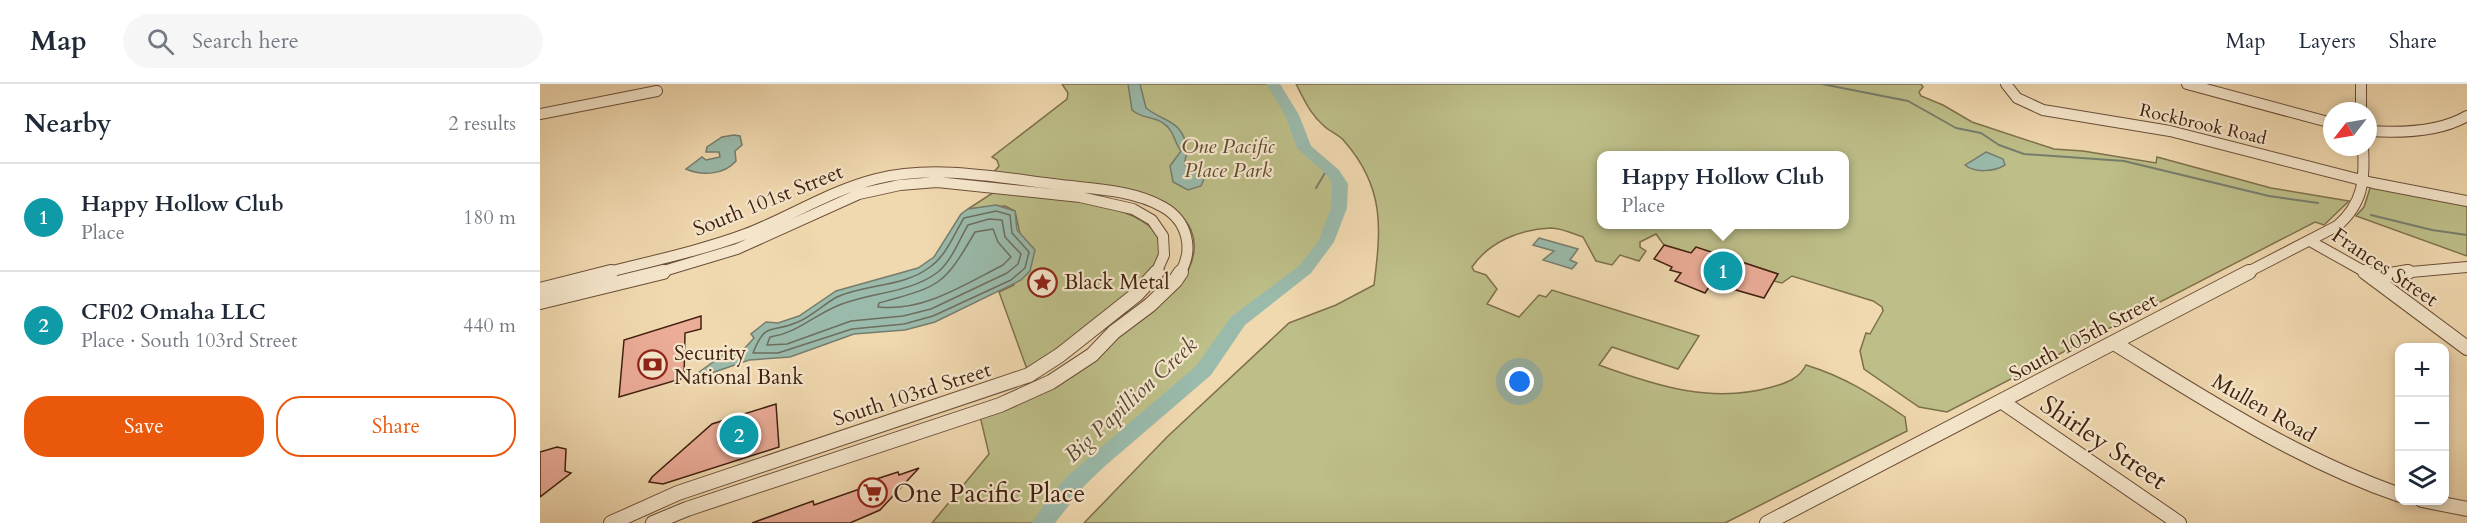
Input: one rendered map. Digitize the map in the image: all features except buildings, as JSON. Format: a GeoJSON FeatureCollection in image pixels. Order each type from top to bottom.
{"type":"FeatureCollection","features":[{"type":"Feature","properties":{"kind":"street","name":"Rockbrook Road"},"geometry":{"type":"LineString","coordinates":[[2006,84],[2017,98],[2043,110],[2170,131],[2365,181],[2467,201]]}},
{"type":"Feature","properties":{"kind":"street"},"geometry":{"type":"LineString","coordinates":[[2187,84],[2323,121]]}},
{"type":"Feature","properties":{"kind":"street"},"geometry":{"type":"LineString","coordinates":[[2358,84],[2360,102]]}},
{"type":"Feature","properties":{"kind":"street"},"geometry":{"type":"LineString","coordinates":[[540,114],[657,91]]}},
{"type":"Feature","properties":{"kind":"street"},"geometry":{"type":"LineString","coordinates":[[2377,131],[2411,131],[2454,122],[2467,116]]}},
{"type":"Feature","properties":{"kind":"street","name":"South 105th Street"},"geometry":{"type":"LineString","coordinates":[[1767,523],[2337,226],[2353,212],[2361,198],[2365,181],[2364,156]]}},
{"type":"Feature","properties":{"kind":"street","name":"South 101st Street"},"geometry":{"type":"LineString","coordinates":[[540,290],[697,251],[748,233],[795,208],[834,191],[877,179],[913,174],[963,173],[1124,193],[1156,203],[1170,211],[1182,225]]}},
{"type":"Feature","properties":{"kind":"street","name":"South 101st Street"},"geometry":{"type":"LineString","coordinates":[[540,302],[716,256],[760,239],[837,201],[878,189],[909,184],[951,183],[1112,203],[1139,212],[1151,219],[1161,231]]}},
{"type":"Feature","properties":{"kind":"street","name":"South 103rd Street"},"geometry":{"type":"LineString","coordinates":[[653,523],[695,506],[1000,405],[1051,382],[1092,355],[1114,332],[1150,305],[1175,281],[1183,268],[1189,249],[1188,238],[1182,225]]}},
{"type":"Feature","properties":{"kind":"street","name":"South 103rd Street"},"geometry":{"type":"LineString","coordinates":[[611,523],[678,493],[998,388],[1047,366],[1069,351],[1153,278],[1165,254],[1161,231]]}},
{"type":"Feature","properties":{"kind":"street","name":"Frances Street"},"geometry":{"type":"LineString","coordinates":[[2310,241],[2373,278],[2467,348]]}},
{"type":"Feature","properties":{"kind":"street"},"geometry":{"type":"LineString","coordinates":[[2373,278],[2412,270],[2467,267]]}},
{"type":"Feature","properties":{"kind":"street","name":"Mullen Road"},"geometry":{"type":"LineString","coordinates":[[2114,343],[2303,456],[2354,479],[2395,493]]}},
{"type":"Feature","properties":{"kind":"street","name":"Shirley Street"},"geometry":{"type":"LineString","coordinates":[[2001,401],[2179,523]]}},
{"type":"Feature","properties":{"kind":"street"},"geometry":{"type":"LineString","coordinates":[[2444,505],[2467,509]]}},
{"type":"Feature","properties":{"kind":"green space","name":"One Pacific Place Park"},"geometry":{"type":"Polygon","coordinates":[[[1062,84],[1273,84],[1292,115],[1304,148],[1337,178],[1341,192],[1339,208],[1326,242],[1305,270],[1238,321],[1228,332],[1214,358],[1204,370],[1077,479],[1043,523],[932,523],[989,454],[980,416],[1028,398],[1188,271],[1192,260],[1194,239],[1191,230],[1180,215],[1162,201],[992,174],[999,166],[997,160],[992,157],[1067,99],[1068,93],[1062,84]]]}},
{"type":"Feature","properties":{"kind":"green space"},"geometry":{"type":"Polygon","coordinates":[[[1296,84],[1921,84],[1923,87],[1919,92],[1921,96],[1943,105],[1972,122],[2054,149],[2083,151],[2156,163],[2157,157],[2271,188],[2349,201],[2324,225],[2315,222],[1947,412],[1919,407],[1864,369],[1860,351],[1866,333],[1870,334],[1883,311],[1882,307],[1873,301],[1792,276],[1782,283],[1774,281],[1778,274],[1696,247],[1691,253],[1664,245],[1656,234],[1640,242],[1640,247],[1646,251],[1639,261],[1620,255],[1612,265],[1596,261],[1583,237],[1555,228],[1528,231],[1496,244],[1487,250],[1472,267],[1474,271],[1486,275],[1497,289],[1487,304],[1519,317],[1539,295],[1546,297],[1552,290],[1699,336],[1678,369],[1612,347],[1599,365],[1663,386],[1728,394],[1750,392],[1782,384],[1796,377],[1806,365],[1845,381],[1881,401],[1905,417],[1907,431],[1725,523],[1084,523],[1167,437],[1289,323],[1336,305],[1374,285],[1378,227],[1374,193],[1358,159],[1343,140],[1326,128],[1308,106],[1296,84]]]}},
{"type":"Feature","properties":{"kind":"green space"},"geometry":{"type":"Polygon","coordinates":[[[2371,185],[2467,204],[2467,256],[2356,216],[2364,207],[2371,185]]]}},
{"type":"Feature","properties":{"kind":"green space","name":"One Pacific Place Park"},"geometry":{"type":"Polygon","coordinates":[[[994,192],[1059,198],[1112,209],[1134,217],[1151,227],[1160,246],[1159,255],[1150,276],[1028,372],[999,292],[1014,285],[1020,234],[1015,211],[1005,206],[968,209],[994,192]]]}},
{"type":"Feature","properties":{"kind":"water"},"geometry":{"type":"Polygon","coordinates":[[[1128,84],[1140,84],[1146,108],[1178,128],[1182,133],[1187,151],[1185,165],[1204,179],[1201,186],[1188,190],[1173,182],[1170,166],[1181,151],[1167,126],[1132,110],[1128,84]]]}},
{"type":"Feature","properties":{"kind":"water"},"geometry":{"type":"Polygon","coordinates":[[[740,136],[742,145],[735,151],[736,161],[731,166],[712,173],[699,173],[686,169],[702,157],[706,160],[720,157],[719,152],[706,152],[707,147],[722,137],[740,136]]]}},
{"type":"Feature","properties":{"kind":"water"},"geometry":{"type":"Polygon","coordinates":[[[1986,152],[2003,159],[2005,165],[1984,171],[1965,165],[1986,152]]]}},
{"type":"Feature","properties":{"kind":"water"},"geometry":{"type":"Polygon","coordinates":[[[996,205],[1015,211],[1017,230],[1035,250],[1030,271],[1021,280],[935,322],[905,330],[854,334],[790,357],[749,360],[703,376],[694,376],[724,354],[744,349],[754,338],[751,334],[766,322],[778,323],[799,316],[836,291],[918,268],[934,257],[961,214],[968,209],[996,205]]]}},
{"type":"Feature","properties":{"kind":"water"},"geometry":{"type":"Polygon","coordinates":[[[1539,238],[1578,249],[1570,260],[1577,263],[1572,269],[1543,260],[1554,251],[1533,245],[1539,238]]]}},
{"type":"Feature","properties":{"kind":"waterway","name":"Big Papillion Creek"},"geometry":{"type":"LineString","coordinates":[[1043,523],[1077,479],[1204,370],[1214,358],[1228,332],[1238,321],[1305,270],[1326,242],[1339,208],[1340,184],[1334,173],[1304,148],[1292,115],[1273,84]]}},
{"type":"Feature","properties":{"kind":"waterway"},"geometry":{"type":"LineString","coordinates":[[1822,84],[1908,101],[1956,128],[1981,133],[1999,145],[2024,154],[2124,161],[2269,196],[2318,203]]}},
{"type":"Feature","properties":{"kind":"waterway"},"geometry":{"type":"LineString","coordinates":[[1316,188],[1329,166]]}},
{"type":"Feature","properties":{"kind":"waterway"},"geometry":{"type":"LineString","coordinates":[[2371,215],[2432,230],[2467,235]]}},
{"type":"Feature","properties":{"kind":"place","name":"Happy Hollow Club"},"geometry":{"type":"Point","coordinates":[1723,271]}},
{"type":"Feature","properties":{"kind":"place","name":"Black Metal"},"geometry":{"type":"Point","coordinates":[1043,282]}},
{"type":"Feature","properties":{"kind":"place","name":"Security National Bank"},"geometry":{"type":"Point","coordinates":[653,365]}},
{"type":"Feature","properties":{"kind":"place","name":"CF02 Omaha LLC"},"geometry":{"type":"Point","coordinates":[739,435]}},
{"type":"Feature","properties":{"kind":"place","name":"One Pacific Place"},"geometry":{"type":"Point","coordinates":[872,493]}}]}
